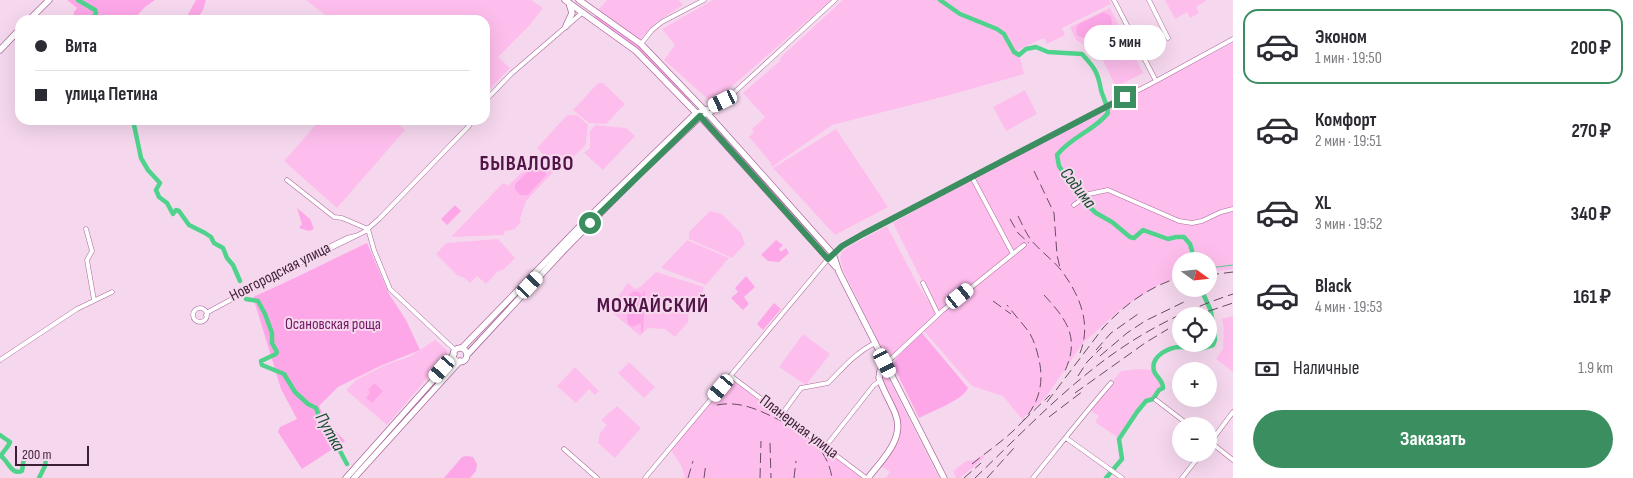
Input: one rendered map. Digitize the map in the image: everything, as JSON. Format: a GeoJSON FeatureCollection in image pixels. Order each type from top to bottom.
{"type":"FeatureCollection","features":[{"type":"Feature","properties":{"kind":"main road"},"geometry":{"type":"LineString","coordinates":[[34,15],[49,0]]}},
{"type":"Feature","properties":{"kind":"main road"},"geometry":{"type":"LineString","coordinates":[[573,2],[588,6],[641,44],[716,123],[795,216],[828,259],[836,266]]}},
{"type":"Feature","properties":{"kind":"main road"},"geometry":{"type":"LineString","coordinates":[[573,2],[582,12],[636,51],[833,254],[836,266],[944,478]]}},
{"type":"Feature","properties":{"kind":"main road"},"geometry":{"type":"LineString","coordinates":[[566,26],[572,13],[573,2]]}},
{"type":"Feature","properties":{"kind":"main road"},"geometry":{"type":"LineString","coordinates":[[582,12],[588,6]]}},
{"type":"Feature","properties":{"kind":"main road"},"geometry":{"type":"LineString","coordinates":[[594,20],[592,15],[598,13]]}},
{"type":"Feature","properties":{"kind":"main road"},"geometry":{"type":"LineString","coordinates":[[0,50],[15,34]]}},
{"type":"Feature","properties":{"kind":"main road"},"geometry":{"type":"LineString","coordinates":[[689,105],[693,105],[694,100]]}},
{"type":"Feature","properties":{"kind":"main road"},"geometry":{"type":"LineString","coordinates":[[346,478],[428,385],[456,349],[462,348],[698,114]]}},
{"type":"Feature","properties":{"kind":"main road"},"geometry":{"type":"LineString","coordinates":[[711,128],[712,124],[716,123]]}},
{"type":"Feature","properties":{"kind":"main road"},"geometry":{"type":"LineString","coordinates":[[354,478],[460,361],[465,359],[468,352],[649,161]]}},
{"type":"Feature","properties":{"kind":"main road"},"geometry":{"type":"LineString","coordinates":[[828,259],[833,254]]}},
{"type":"Feature","properties":{"kind":"main road"},"geometry":{"type":"LineString","coordinates":[[462,348],[467,355]]}},
{"type":"Feature","properties":{"kind":"main road"},"geometry":{"type":"LineString","coordinates":[[454,352],[455,359],[460,361]]}},
{"type":"Feature","properties":{"kind":"main road"},"geometry":{"type":"LineString","coordinates":[[867,478],[893,444],[898,431],[897,418],[880,381],[880,371],[885,363]]}},
{"type":"Feature","properties":{"kind":"street"},"geometry":{"type":"LineString","coordinates":[[641,44],[652,30],[662,22],[704,0]]}},
{"type":"Feature","properties":{"kind":"street"},"geometry":{"type":"LineString","coordinates":[[698,114],[706,112],[723,101],[835,0]]}},
{"type":"Feature","properties":{"kind":"street"},"geometry":{"type":"LineString","coordinates":[[1114,0],[1156,81]]}},
{"type":"Feature","properties":{"kind":"street"},"geometry":{"type":"LineString","coordinates":[[1149,0],[1168,38]]}},
{"type":"Feature","properties":{"kind":"street"},"geometry":{"type":"LineString","coordinates":[[490,96],[511,74],[582,12]]}},
{"type":"Feature","properties":{"kind":"street"},"geometry":{"type":"LineString","coordinates":[[833,254],[842,246],[863,234],[1156,81],[1233,38]]}},
{"type":"Feature","properties":{"kind":"street","name":"Новгородская улица"},"geometry":{"type":"LineString","coordinates":[[205,312],[283,269],[346,238],[357,236],[368,229],[469,125]]}},
{"type":"Feature","properties":{"kind":"street"},"geometry":{"type":"LineString","coordinates":[[972,177],[1013,254]]}},
{"type":"Feature","properties":{"kind":"street"},"geometry":{"type":"LineString","coordinates":[[286,180],[334,217],[342,218],[368,229],[374,250],[390,289],[454,352]]}},
{"type":"Feature","properties":{"kind":"street"},"geometry":{"type":"LineString","coordinates":[[1074,205],[1095,192],[1108,190],[1171,218],[1188,223],[1202,221],[1221,212],[1233,209]]}},
{"type":"Feature","properties":{"kind":"street"},"geometry":{"type":"LineString","coordinates":[[86,229],[92,251],[87,260],[94,300]]}},
{"type":"Feature","properties":{"kind":"street"},"geometry":{"type":"LineString","coordinates":[[885,363],[894,357],[938,314],[1024,245]]}},
{"type":"Feature","properties":{"kind":"street"},"geometry":{"type":"LineString","coordinates":[[646,478],[828,259]]}},
{"type":"Feature","properties":{"kind":"street"},"geometry":{"type":"LineString","coordinates":[[923,283],[938,314]]}},
{"type":"Feature","properties":{"kind":"street"},"geometry":{"type":"LineString","coordinates":[[0,360],[77,309],[112,292]]}},
{"type":"Feature","properties":{"kind":"street"},"geometry":{"type":"LineString","coordinates":[[782,414],[801,388],[828,383],[839,369],[854,356],[875,343]]}},
{"type":"Feature","properties":{"kind":"street","name":"Планерная улица"},"geometry":{"type":"LineString","coordinates":[[730,376],[867,478]]}},
{"type":"Feature","properties":{"kind":"street"},"geometry":{"type":"LineString","coordinates":[[826,446],[874,385],[880,381]]}},
{"type":"Feature","properties":{"kind":"street"},"geometry":{"type":"LineString","coordinates":[[1033,478],[1111,383]]}},
{"type":"Feature","properties":{"kind":"street"},"geometry":{"type":"LineString","coordinates":[[1156,400],[1178,417]]}},
{"type":"Feature","properties":{"kind":"street"},"geometry":{"type":"LineString","coordinates":[[1217,432],[1233,412]]}},
{"type":"Feature","properties":{"kind":"street"},"geometry":{"type":"LineString","coordinates":[[1066,438],[1122,478]]}},
{"type":"Feature","properties":{"kind":"street"},"geometry":{"type":"LineString","coordinates":[[1217,448],[1233,460]]}},
{"type":"Feature","properties":{"kind":"street"},"geometry":{"type":"LineString","coordinates":[[564,449],[597,478]]}},
{"type":"Feature","properties":{"kind":"street"},"geometry":{"type":"LineString","coordinates":[[1182,478],[1195,462]]}},
{"type":"Feature","properties":{"kind":"shaded area"},"geometry":{"type":"Polygon","coordinates":[[[306,0],[531,0],[543,8],[529,26],[498,57],[510,68],[490,89],[490,15],[326,15],[306,0]]]}},
{"type":"Feature","properties":{"kind":"shaded area"},"geometry":{"type":"Polygon","coordinates":[[[607,0],[679,0],[683,5],[655,23],[639,39],[598,10],[607,0]]]}},
{"type":"Feature","properties":{"kind":"shaded area"},"geometry":{"type":"Polygon","coordinates":[[[713,0],[831,0],[723,94],[710,101],[664,60],[675,45],[662,29],[713,0]]]}},
{"type":"Feature","properties":{"kind":"shaded area"},"geometry":{"type":"Polygon","coordinates":[[[843,0],[1109,0],[1111,4],[1062,28],[1065,35],[1047,44],[1044,38],[1018,50],[1024,74],[832,125],[772,167],[749,137],[754,132],[752,129],[765,117],[743,93],[780,61],[781,57],[843,0]]]}},
{"type":"Feature","properties":{"kind":"shaded area"},"geometry":{"type":"Polygon","coordinates":[[[1165,0],[1206,1],[1196,7],[1199,13],[1190,18],[1187,12],[1175,19],[1165,0]]]}},
{"type":"Feature","properties":{"kind":"shaded area"},"geometry":{"type":"Polygon","coordinates":[[[1110,8],[1143,73],[1116,87],[1100,54],[1076,40],[1070,27],[1110,8]]]}},
{"type":"Feature","properties":{"kind":"shaded area"},"geometry":{"type":"Polygon","coordinates":[[[1233,42],[1233,269],[1218,271],[1218,252],[1172,252],[1172,280],[1160,284],[1121,309],[1083,343],[1046,397],[1022,419],[1003,396],[972,386],[923,330],[1023,244],[1013,251],[974,177],[1233,42]]]}},
{"type":"Feature","properties":{"kind":"shaded area"},"geometry":{"type":"Polygon","coordinates":[[[598,83],[603,83],[625,104],[606,124],[589,123],[573,110],[598,83]]]}},
{"type":"Feature","properties":{"kind":"shaded area"},"geometry":{"type":"Polygon","coordinates":[[[1025,90],[1037,114],[1006,131],[993,107],[1025,90]]]}},
{"type":"Feature","properties":{"kind":"shaded area"},"geometry":{"type":"Polygon","coordinates":[[[567,115],[577,115],[588,125],[586,144],[567,164],[555,166],[537,148],[567,115]]]}},
{"type":"Feature","properties":{"kind":"shaded area"},"geometry":{"type":"Polygon","coordinates":[[[316,125],[399,125],[405,130],[337,208],[284,161],[316,125]]]}},
{"type":"Feature","properties":{"kind":"shaded area"},"geometry":{"type":"Polygon","coordinates":[[[595,125],[626,128],[635,136],[603,170],[584,153],[590,148],[590,131],[595,125]]]}},
{"type":"Feature","properties":{"kind":"shaded area"},"geometry":{"type":"Polygon","coordinates":[[[836,129],[888,207],[835,235],[773,168],[836,129]]]}},
{"type":"Feature","properties":{"kind":"shaded area"},"geometry":{"type":"Polygon","coordinates":[[[542,160],[554,171],[526,201],[520,219],[521,222],[515,229],[505,231],[504,235],[451,237],[503,183],[508,186],[532,162],[542,160]]]}},
{"type":"Feature","properties":{"kind":"shaded area"},"geometry":{"type":"Polygon","coordinates":[[[972,179],[1011,253],[938,312],[933,304],[934,300],[893,223],[972,179]]]}},
{"type":"Feature","properties":{"kind":"shaded area"},"geometry":{"type":"Polygon","coordinates":[[[710,211],[722,214],[741,233],[745,244],[732,258],[689,239],[689,232],[710,211]]]}},
{"type":"Feature","properties":{"kind":"shaded area"},"geometry":{"type":"Polygon","coordinates":[[[887,226],[918,285],[937,314],[890,357],[886,356],[883,351],[843,270],[840,258],[846,248],[887,226]]]}},
{"type":"Feature","properties":{"kind":"shaded area"},"geometry":{"type":"Polygon","coordinates":[[[498,239],[515,258],[503,270],[498,271],[486,284],[477,276],[470,283],[463,277],[458,276],[436,254],[446,243],[498,239]]]}},
{"type":"Feature","properties":{"kind":"shaded area"},"geometry":{"type":"Polygon","coordinates":[[[687,240],[729,258],[706,285],[661,268],[687,240]]]}},
{"type":"Feature","properties":{"kind":"shaded area"},"geometry":{"type":"Polygon","coordinates":[[[656,272],[704,287],[702,295],[689,309],[688,322],[675,337],[665,329],[648,328],[640,336],[614,314],[622,305],[616,299],[628,283],[635,289],[640,287],[656,272]]]}},
{"type":"Feature","properties":{"kind":"shaded area"},"geometry":{"type":"Polygon","coordinates":[[[1233,316],[1233,372],[1216,359],[1223,349],[1224,328],[1222,319],[1233,316]]]}},
{"type":"Feature","properties":{"kind":"shaded area"},"geometry":{"type":"Polygon","coordinates":[[[803,334],[830,354],[806,385],[779,367],[803,334]]]}},
{"type":"Feature","properties":{"kind":"shaded area"},"geometry":{"type":"Polygon","coordinates":[[[435,340],[447,350],[447,355],[387,425],[346,390],[356,380],[385,365],[411,356],[435,340]]]}},
{"type":"Feature","properties":{"kind":"shaded area"},"geometry":{"type":"Polygon","coordinates":[[[629,362],[655,387],[644,398],[618,373],[629,362]]]}},
{"type":"Feature","properties":{"kind":"shaded area"},"geometry":{"type":"Polygon","coordinates":[[[575,367],[599,391],[595,395],[589,389],[576,403],[557,386],[575,367]]]}},
{"type":"Feature","properties":{"kind":"shaded area"},"geometry":{"type":"Polygon","coordinates":[[[1152,370],[1158,376],[1162,385],[1152,398],[1144,402],[1117,437],[1095,422],[1099,416],[1090,410],[1121,371],[1152,370]]]}},
{"type":"Feature","properties":{"kind":"shaded area"},"geometry":{"type":"Polygon","coordinates":[[[885,371],[939,478],[886,478],[890,472],[881,466],[897,443],[901,428],[882,380],[882,375],[885,371]]]}},
{"type":"Feature","properties":{"kind":"shaded area"},"geometry":{"type":"Polygon","coordinates":[[[729,381],[733,381],[794,425],[862,478],[685,478],[682,467],[671,450],[729,381]]]}},
{"type":"Feature","properties":{"kind":"shaded area"},"geometry":{"type":"Polygon","coordinates":[[[617,406],[641,428],[615,458],[598,443],[600,433],[607,425],[601,420],[617,406]]]}},
{"type":"Feature","properties":{"kind":"shaded area"},"geometry":{"type":"Polygon","coordinates":[[[982,455],[984,458],[960,478],[956,478],[953,471],[966,461],[975,460],[982,455]]]}},
{"type":"Feature","properties":{"kind":"green space"},"geometry":{"type":"Polygon","coordinates":[[[67,0],[155,0],[138,15],[73,15],[77,8],[67,0]]]}},
{"type":"Feature","properties":{"kind":"green space"},"geometry":{"type":"Polygon","coordinates":[[[196,0],[206,0],[200,15],[188,15],[196,0]]]}},
{"type":"Feature","properties":{"kind":"green space"},"geometry":{"type":"Polygon","coordinates":[[[1103,12],[1111,16],[1112,23],[1110,27],[1086,39],[1077,35],[1076,28],[1079,24],[1103,12]]]}},
{"type":"Feature","properties":{"kind":"green space"},"geometry":{"type":"Polygon","coordinates":[[[596,15],[634,41],[692,99],[690,102],[631,44],[594,18],[596,15]]]}},
{"type":"Feature","properties":{"kind":"green space"},"geometry":{"type":"Polygon","coordinates":[[[537,163],[545,167],[546,175],[528,195],[520,195],[515,189],[515,184],[537,163]]]}},
{"type":"Feature","properties":{"kind":"green space"},"geometry":{"type":"Polygon","coordinates":[[[455,205],[461,211],[447,225],[441,219],[455,205]]]}},
{"type":"Feature","properties":{"kind":"green space"},"geometry":{"type":"Polygon","coordinates":[[[297,208],[310,219],[314,229],[309,231],[299,228],[302,224],[297,208]]]}},
{"type":"Feature","properties":{"kind":"green space"},"geometry":{"type":"Polygon","coordinates":[[[776,240],[783,245],[779,249],[781,252],[786,248],[789,253],[779,262],[768,261],[761,255],[776,240]]]}},
{"type":"Feature","properties":{"kind":"green space","name":"Осановская роща"},"geometry":{"type":"Polygon","coordinates":[[[367,243],[389,294],[406,320],[420,350],[380,366],[338,387],[319,406],[326,421],[345,441],[302,469],[278,432],[280,427],[297,419],[281,389],[253,297],[367,243]]]}},
{"type":"Feature","properties":{"kind":"green space"},"geometry":{"type":"Polygon","coordinates":[[[746,276],[755,287],[744,297],[749,304],[743,310],[731,298],[738,292],[735,288],[746,276]]]}},
{"type":"Feature","properties":{"kind":"green space"},"geometry":{"type":"Polygon","coordinates":[[[635,291],[643,296],[643,291],[645,291],[643,332],[641,332],[641,323],[633,327],[628,324],[627,319],[628,297],[635,291]]]}},
{"type":"Feature","properties":{"kind":"green space"},"geometry":{"type":"Polygon","coordinates":[[[774,303],[781,309],[763,330],[757,324],[774,303]]]}},
{"type":"Feature","properties":{"kind":"green space"},"geometry":{"type":"Polygon","coordinates":[[[922,333],[968,388],[960,397],[919,418],[893,365],[897,357],[922,333]]]}},
{"type":"Feature","properties":{"kind":"green space"},"geometry":{"type":"Polygon","coordinates":[[[374,383],[383,391],[372,403],[366,398],[370,393],[368,390],[374,383]]]}},
{"type":"Feature","properties":{"kind":"green space"},"geometry":{"type":"Polygon","coordinates":[[[462,457],[473,457],[477,464],[476,471],[470,478],[444,478],[462,457]]]}},
{"type":"Feature","properties":{"kind":"waterway","name":"Путка"},"geometry":{"type":"LineString","coordinates":[[78,0],[95,10],[95,15]]}},
{"type":"Feature","properties":{"kind":"waterway","name":"Содима"},"geometry":{"type":"LineString","coordinates":[[940,0],[960,14],[997,29],[1004,34],[1014,52],[1019,55],[1026,49],[1036,47],[1048,52],[1082,54],[1097,74],[1108,113],[1063,148],[1057,155],[1059,166],[1079,197],[1096,213],[1112,222],[1130,237],[1134,238],[1143,230],[1168,239],[1184,237],[1190,244],[1192,252]]}},
{"type":"Feature","properties":{"kind":"waterway","name":"Путка"},"geometry":{"type":"LineString","coordinates":[[134,125],[141,158],[148,170],[160,183],[156,190],[159,197],[167,203],[173,214],[176,210],[179,211],[189,225],[211,237],[214,243],[223,248],[240,281]]}},
{"type":"Feature","properties":{"kind":"waterway"},"geometry":{"type":"LineString","coordinates":[[1218,267],[1233,265]]}},
{"type":"Feature","properties":{"kind":"waterway"},"geometry":{"type":"LineString","coordinates":[[1205,298],[1209,307]]}},
{"type":"Feature","properties":{"kind":"waterway","name":"Путка"},"geometry":{"type":"LineString","coordinates":[[246,299],[258,301],[265,314],[272,333],[272,343],[277,352],[261,361],[262,365],[284,374],[295,392],[308,404],[316,408],[324,429],[339,444],[340,451],[347,464]]}},
{"type":"Feature","properties":{"kind":"waterway"},"geometry":{"type":"LineString","coordinates":[[1106,478],[1122,459],[1119,439],[1146,401],[1153,399],[1159,390],[1163,388],[1154,371],[1155,361],[1162,353],[1172,348]]}},
{"type":"Feature","properties":{"kind":"waterway"},"geometry":{"type":"LineString","coordinates":[[0,435],[10,442],[1,456],[13,470],[22,471],[24,458],[41,457],[46,459],[39,478]]}},
{"type":"Feature","properties":{"kind":"railway"},"geometry":{"type":"LineString","coordinates":[[1034,171],[1054,213],[1057,255],[1060,268]]}},
{"type":"Feature","properties":{"kind":"railway"},"geometry":{"type":"LineString","coordinates":[[1018,216],[1031,240],[1061,270],[1078,299],[1082,309],[1085,331],[1080,353]]}},
{"type":"Feature","properties":{"kind":"railway"},"geometry":{"type":"LineString","coordinates":[[1010,219],[1018,233],[1029,243]]}},
{"type":"Feature","properties":{"kind":"railway"},"geometry":{"type":"LineString","coordinates":[[1218,274],[1233,272]]}},
{"type":"Feature","properties":{"kind":"railway"},"geometry":{"type":"LineString","coordinates":[[1047,402],[1111,319],[1148,291],[1172,280]]}},
{"type":"Feature","properties":{"kind":"railway"},"geometry":{"type":"LineString","coordinates":[[975,478],[1027,427],[1100,363],[1147,332],[1175,317],[1233,294]]}},
{"type":"Feature","properties":{"kind":"railway"},"geometry":{"type":"LineString","coordinates":[[1044,295],[1060,313],[1069,331],[1071,351],[1063,375]]}},
{"type":"Feature","properties":{"kind":"railway"},"geometry":{"type":"LineString","coordinates":[[1100,356],[1127,333],[1145,321],[1188,300]]}},
{"type":"Feature","properties":{"kind":"railway"},"geometry":{"type":"LineString","coordinates":[[993,301],[1011,314]]}},
{"type":"Feature","properties":{"kind":"railway"},"geometry":{"type":"LineString","coordinates":[[1217,308],[1233,303]]}},
{"type":"Feature","properties":{"kind":"railway"},"geometry":{"type":"LineString","coordinates":[[972,464],[1021,423],[1031,411],[1041,382],[1040,365],[1033,340],[1029,332],[1007,305]]}},
{"type":"Feature","properties":{"kind":"railway"},"geometry":{"type":"LineString","coordinates":[[1096,350],[1111,333],[1138,314]]}},
{"type":"Feature","properties":{"kind":"railway"},"geometry":{"type":"LineString","coordinates":[[1075,393],[1145,343],[1168,329]]}},
{"type":"Feature","properties":{"kind":"railway"},"geometry":{"type":"LineString","coordinates":[[1078,376],[1087,362],[1102,347]]}},
{"type":"Feature","properties":{"kind":"railway"},"geometry":{"type":"LineString","coordinates":[[1049,417],[1083,391]]}},
{"type":"Feature","properties":{"kind":"railway"},"geometry":{"type":"LineString","coordinates":[[1023,421],[1050,395]]}},
{"type":"Feature","properties":{"kind":"railway"},"geometry":{"type":"LineString","coordinates":[[717,405],[732,404],[753,408],[803,433],[825,456],[832,478]]}},
{"type":"Feature","properties":{"kind":"railway"},"geometry":{"type":"LineString","coordinates":[[760,478],[761,441]]}},
{"type":"Feature","properties":{"kind":"railway"},"geometry":{"type":"LineString","coordinates":[[770,443],[771,478]]}},
{"type":"Feature","properties":{"kind":"railway"},"geometry":{"type":"LineString","coordinates":[[987,478],[1014,448]]}},
{"type":"Feature","properties":{"kind":"railway"},"geometry":{"type":"LineString","coordinates":[[688,478],[693,461]]}},
{"type":"Feature","properties":{"kind":"railway"},"geometry":{"type":"LineString","coordinates":[[794,478],[796,461]]}},
{"type":"Feature","properties":{"kind":"railway"},"geometry":{"type":"LineString","coordinates":[[704,478],[706,463]]}},
{"type":"Feature","properties":{"kind":"railway"},"geometry":{"type":"LineString","coordinates":[[964,478],[981,463]]}},
{"type":"Feature","properties":{"kind":"district","name":"БЫВАЛОВО"},"geometry":{"type":"Point","coordinates":[527,163]}},
{"type":"Feature","properties":{"kind":"district","name":"МОЖАЙСКИЙ"},"geometry":{"type":"Point","coordinates":[653,305]}},
{"type":"Feature","properties":{"kind":"route"},"geometry":{"type":"LineString","coordinates":[[590,223],[700,116],[828,259],[842,246],[863,234],[1125,97]]}}]}
